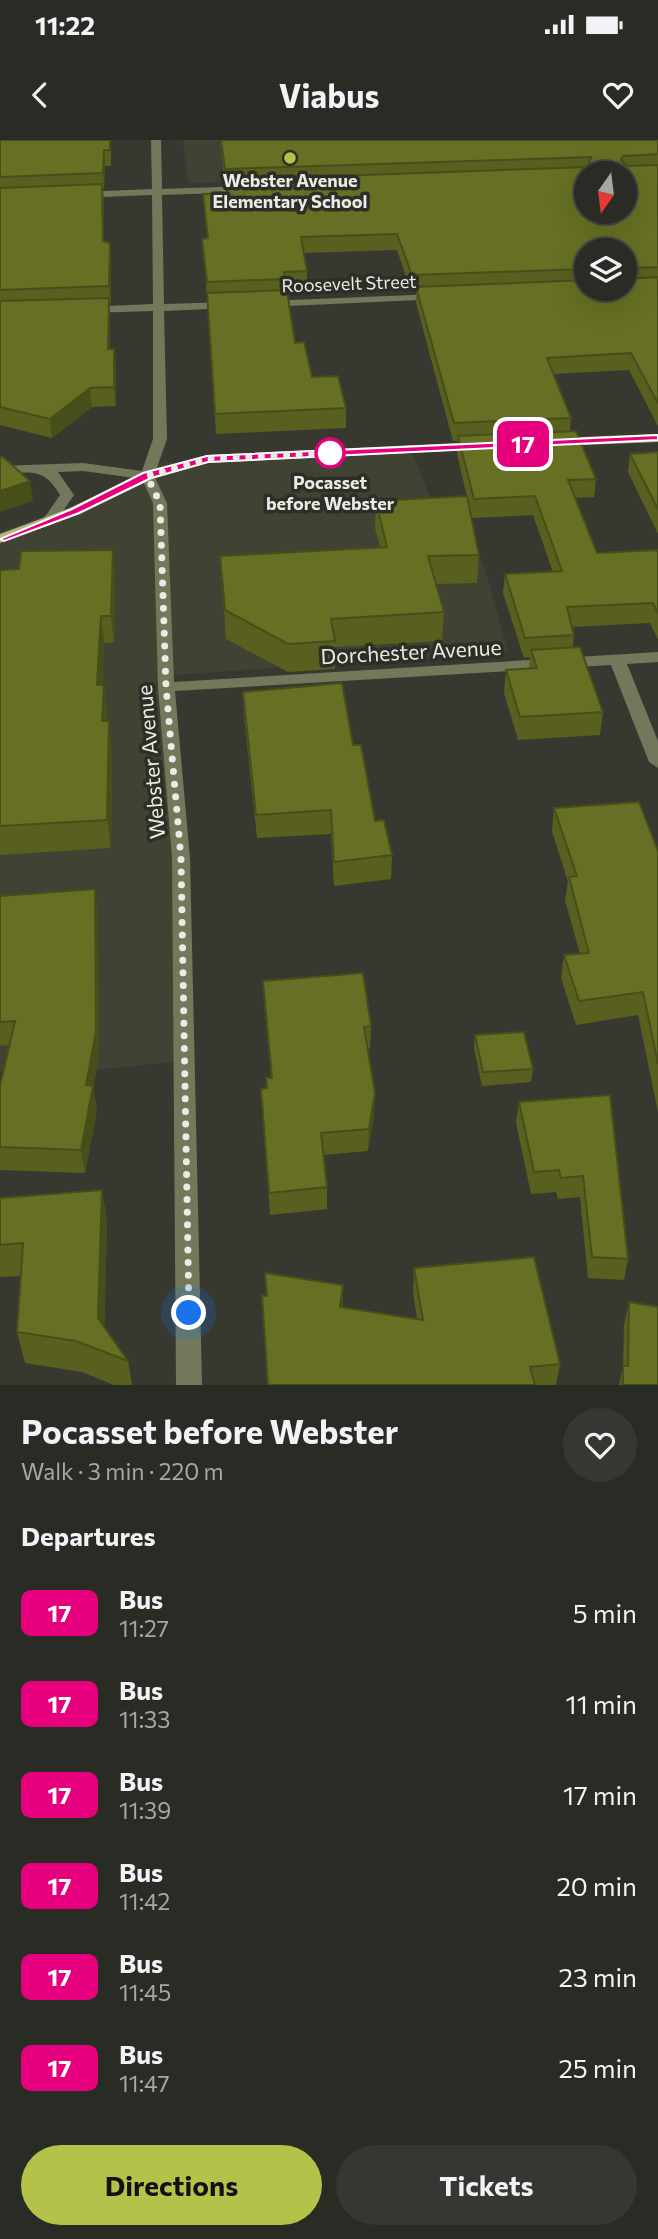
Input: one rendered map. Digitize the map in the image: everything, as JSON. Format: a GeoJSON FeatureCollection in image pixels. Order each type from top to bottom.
{"type":"FeatureCollection","features":[{"type":"Feature","properties":{"kind":"main road"},"geometry":{"type":"LineString","coordinates":[[537,443],[658,438]]}},
{"type":"Feature","properties":{"kind":"main road"},"geometry":{"type":"LineString","coordinates":[[0,538],[49,521],[147,476],[207,459],[497,445]]}},
{"type":"Feature","properties":{"kind":"street"},"geometry":{"type":"LineString","coordinates":[[0,470],[83,467],[147,476],[160,439],[156,140]]}},
{"type":"Feature","properties":{"kind":"street"},"geometry":{"type":"LineString","coordinates":[[65,195],[254,188]]}},
{"type":"Feature","properties":{"kind":"street","name":"Roosevelt Street"},"geometry":{"type":"LineString","coordinates":[[253,304],[445,297]]}},
{"type":"Feature","properties":{"kind":"street"},"geometry":{"type":"LineString","coordinates":[[78,310],[239,305]]}},
{"type":"Feature","properties":{"kind":"street"},"geometry":{"type":"LineString","coordinates":[[35,468],[56,476],[67,495],[49,521]]}},
{"type":"Feature","properties":{"kind":"street","name":"Webster Avenue"},"geometry":{"type":"LineString","coordinates":[[147,476],[160,503],[166,687],[181,858],[190,1385]]}},
{"type":"Feature","properties":{"kind":"street","name":"Dorchester Avenue"},"geometry":{"type":"LineString","coordinates":[[166,687],[658,657]]}},
{"type":"Feature","properties":{"kind":"street"},"geometry":{"type":"LineString","coordinates":[[617,660],[658,762]]}},
{"type":"Feature","properties":{"kind":"shaded area","name":"Webster Avenue Elementary School"},"geometry":{"type":"Polygon","coordinates":[[[183,140],[388,140],[402,176],[188,183],[183,140]]]}},
{"type":"Feature","properties":{"kind":"shaded area"},"geometry":{"type":"Polygon","coordinates":[[[395,451],[413,454],[431,500],[478,554],[484,566],[508,652],[173,675],[183,1052],[172,1062],[45,1075],[0,1072],[0,532],[99,496],[161,463],[395,451]]]}},
{"type":"Feature","properties":{"kind":"building"},"geometry":{"type":"Polygon","coordinates":[[[0,140],[110,140],[110,150],[104,150],[103,173],[0,177],[0,140]]]}},
{"type":"Feature","properties":{"kind":"building"},"geometry":{"type":"Polygon","coordinates":[[[221,140],[658,140],[658,154],[623,156],[622,161],[590,161],[591,157],[225,169],[221,140]]]}},
{"type":"Feature","properties":{"kind":"building"},"geometry":{"type":"Polygon","coordinates":[[[658,165],[658,267],[637,268],[637,238],[574,238],[574,269],[412,275],[397,234],[301,237],[307,271],[284,272],[285,279],[207,282],[202,239],[208,238],[203,194],[227,193],[226,180],[574,168],[574,224],[637,224],[637,166],[658,165]]]}},
{"type":"Feature","properties":{"kind":"building"},"geometry":{"type":"Polygon","coordinates":[[[102,184],[103,241],[110,243],[109,286],[0,290],[0,188],[102,184]]]}},
{"type":"Feature","properties":{"kind":"building"},"geometry":{"type":"Polygon","coordinates":[[[658,277],[658,403],[631,353],[547,358],[571,418],[454,423],[416,287],[574,280],[574,301],[637,301],[637,278],[658,277]]]}},
{"type":"Feature","properties":{"kind":"building"},"geometry":{"type":"Polygon","coordinates":[[[287,290],[295,343],[304,342],[312,377],[338,376],[346,408],[215,414],[207,293],[287,290]]]}},
{"type":"Feature","properties":{"kind":"building"},"geometry":{"type":"Polygon","coordinates":[[[109,298],[108,349],[114,349],[114,387],[90,388],[50,419],[0,407],[0,301],[109,298]]]}},
{"type":"Feature","properties":{"kind":"building"},"geometry":{"type":"Polygon","coordinates":[[[576,431],[596,479],[568,480],[597,553],[658,550],[658,613],[653,603],[567,607],[574,635],[525,638],[505,574],[562,571],[535,496],[474,499],[458,436],[576,431]]]}},
{"type":"Feature","properties":{"kind":"building"},"geometry":{"type":"Polygon","coordinates":[[[658,452],[658,509],[630,454],[658,452]]]}},
{"type":"Feature","properties":{"kind":"building"},"geometry":{"type":"Polygon","coordinates":[[[0,457],[3,457],[30,481],[0,491],[0,457]]]}},
{"type":"Feature","properties":{"kind":"building"},"geometry":{"type":"Polygon","coordinates":[[[467,496],[479,555],[428,556],[444,612],[331,619],[335,641],[288,644],[225,610],[220,556],[387,547],[376,501],[467,496]]]}},
{"type":"Feature","properties":{"kind":"building"},"geometry":{"type":"Polygon","coordinates":[[[113,550],[111,616],[101,616],[97,685],[104,685],[102,721],[109,721],[107,820],[0,826],[0,570],[19,569],[21,551],[113,550]]]}},
{"type":"Feature","properties":{"kind":"building"},"geometry":{"type":"Polygon","coordinates":[[[580,647],[603,712],[520,717],[506,670],[537,668],[531,650],[580,647]]]}},
{"type":"Feature","properties":{"kind":"building"},"geometry":{"type":"Polygon","coordinates":[[[342,683],[353,745],[361,745],[375,821],[384,820],[392,855],[334,862],[331,810],[256,815],[243,692],[342,683]]]}},
{"type":"Feature","properties":{"kind":"building"},"geometry":{"type":"Polygon","coordinates":[[[639,802],[658,851],[658,1064],[643,992],[579,1001],[564,955],[589,953],[569,877],[577,876],[554,808],[639,802]]]}},
{"type":"Feature","properties":{"kind":"building"},"geometry":{"type":"Polygon","coordinates":[[[95,889],[96,1032],[86,1085],[93,1086],[81,1150],[0,1147],[0,1086],[15,1021],[0,1022],[0,896],[95,889]]]}},
{"type":"Feature","properties":{"kind":"building"},"geometry":{"type":"Polygon","coordinates":[[[363,973],[371,1026],[364,1027],[375,1093],[369,1129],[321,1133],[327,1187],[269,1193],[261,1089],[267,1088],[266,1078],[272,1078],[263,981],[363,973]]]}},
{"type":"Feature","properties":{"kind":"building"},"geometry":{"type":"Polygon","coordinates":[[[524,1032],[533,1069],[483,1072],[475,1035],[524,1032]]]}},
{"type":"Feature","properties":{"kind":"building"},"geometry":{"type":"Polygon","coordinates":[[[610,1095],[628,1259],[592,1257],[583,1176],[561,1178],[559,1170],[534,1172],[519,1102],[610,1095]]]}},
{"type":"Feature","properties":{"kind":"building"},"geometry":{"type":"Polygon","coordinates":[[[102,1190],[98,1318],[128,1361],[76,1341],[17,1332],[23,1243],[0,1245],[0,1198],[102,1190]]]}},
{"type":"Feature","properties":{"kind":"building"},"geometry":{"type":"Polygon","coordinates":[[[534,1257],[560,1364],[530,1367],[535,1385],[268,1385],[262,1295],[267,1296],[265,1273],[343,1285],[340,1307],[423,1320],[414,1268],[534,1257]]]}},
{"type":"Feature","properties":{"kind":"building"},"geometry":{"type":"Polygon","coordinates":[[[629,1302],[658,1307],[658,1385],[623,1385],[623,1366],[628,1366],[629,1302]]]}},
{"type":"Feature","properties":{"kind":"bus line","name":"17"},"geometry":{"type":"LineString","coordinates":[[0,539],[75,511],[147,476],[207,459],[658,438]]}},
{"type":"Feature","properties":{"kind":"place","name":"Webster Avenue Elementary School"},"geometry":{"type":"Point","coordinates":[290,158]}},
{"type":"Feature","properties":{"kind":"place","name":"Pocasset before Webster"},"geometry":{"type":"Point","coordinates":[330,453]}},
{"type":"Feature","properties":{"kind":"route"},"geometry":{"type":"LineString","coordinates":[[189,1313],[181,858],[166,687],[160,503],[147,476],[207,459],[330,453]]}}]}
